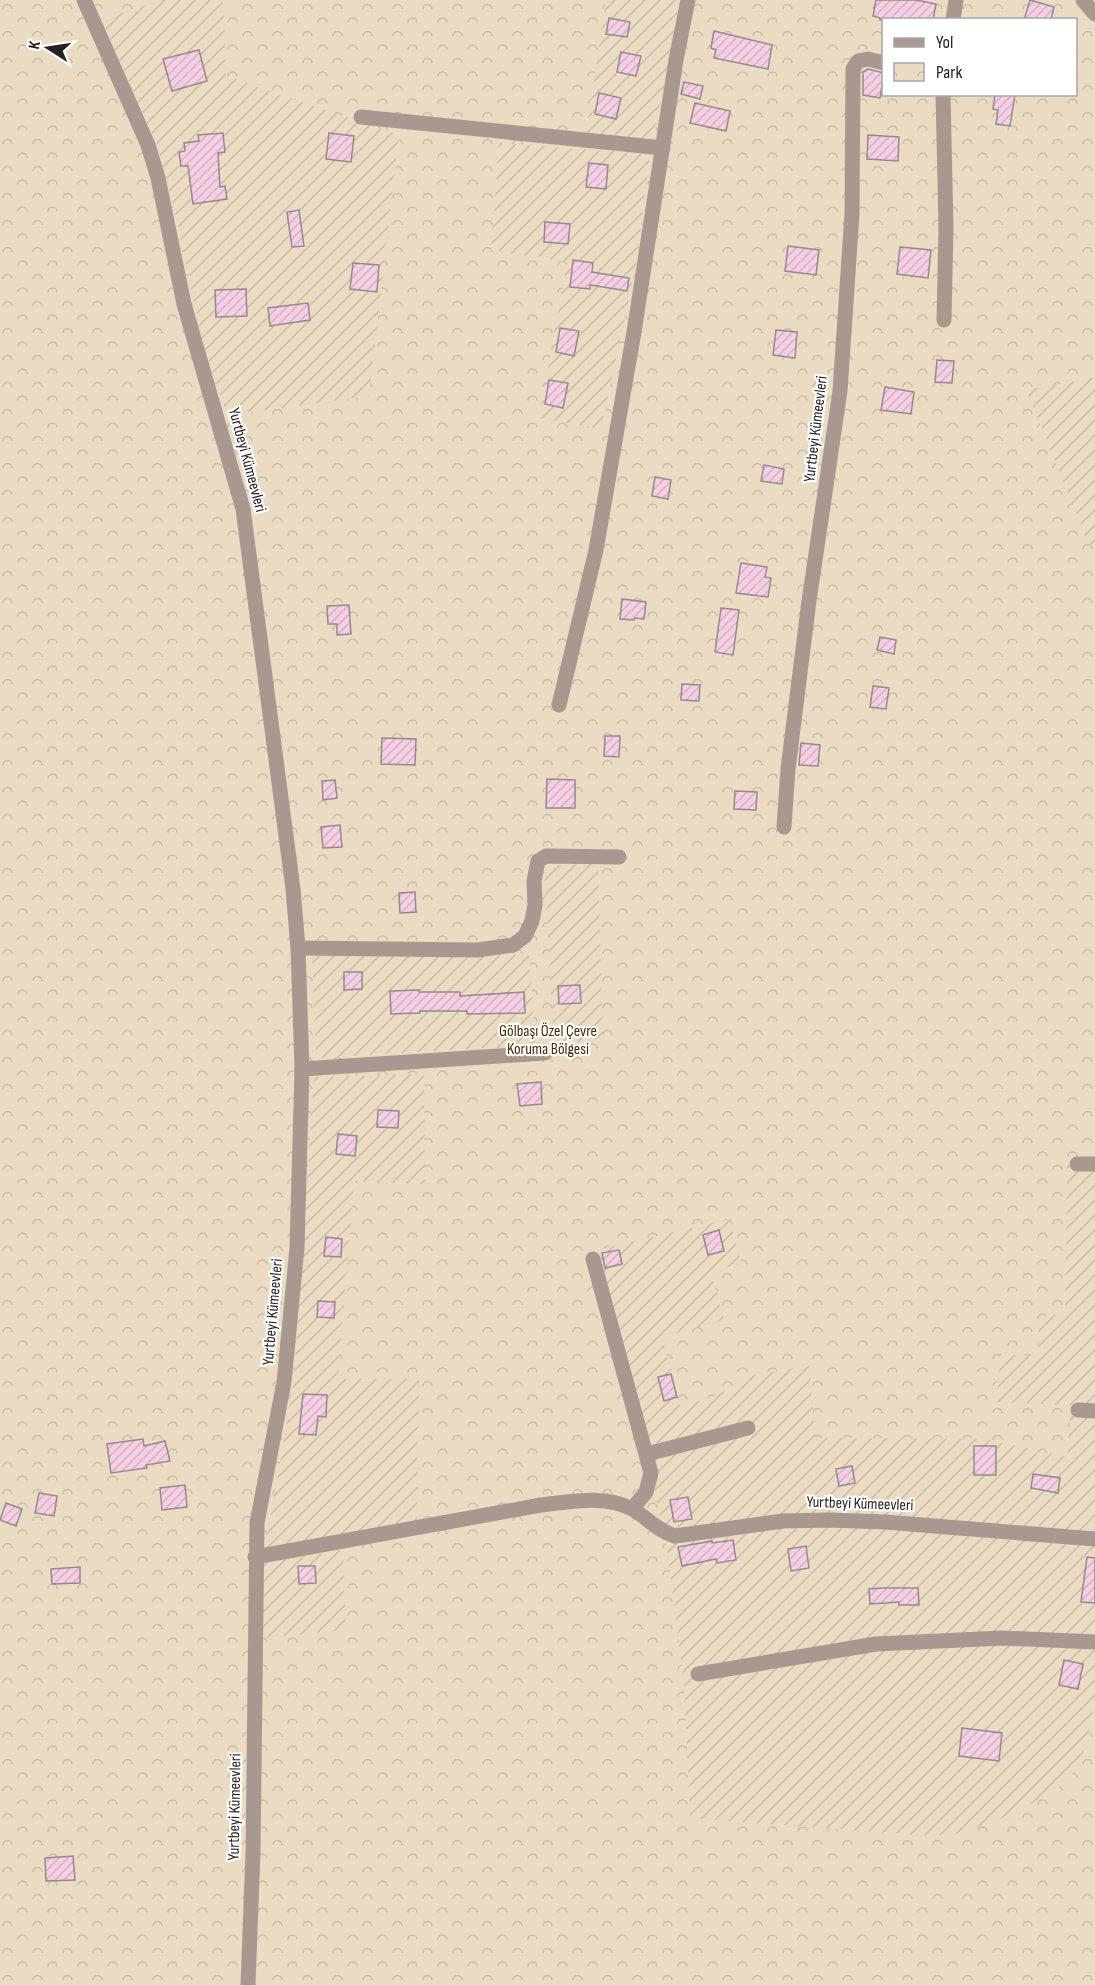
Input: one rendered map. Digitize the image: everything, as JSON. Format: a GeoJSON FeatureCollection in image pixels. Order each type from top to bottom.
{"type":"FeatureCollection","features":[{"type":"Feature","properties":{"kind":"street","name":"Yurtbeyi Kümeevleri"},"geometry":{"type":"LineString","coordinates":[[84,0],[148,145],[155,167],[184,304],[243,509],[291,864],[298,948],[302,1069],[297,1248],[291,1324],[278,1420],[259,1506],[255,1557],[253,1852],[248,1985]]}},
{"type":"Feature","properties":{"kind":"street"},"geometry":{"type":"LineString","coordinates":[[558,705],[596,550],[634,332],[676,60],[688,0]]}},
{"type":"Feature","properties":{"kind":"street"},"geometry":{"type":"LineString","coordinates":[[952,18],[956,0]]}},
{"type":"Feature","properties":{"kind":"street"},"geometry":{"type":"LineString","coordinates":[[1083,0],[1095,14]]}},
{"type":"Feature","properties":{"kind":"street","name":"Yurtbeyi Kümeevleri"},"geometry":{"type":"LineString","coordinates":[[784,827],[788,769],[809,601],[840,391],[852,214],[853,69],[858,61],[868,59],[882,62]]}},
{"type":"Feature","properties":{"kind":"street"},"geometry":{"type":"LineString","coordinates":[[943,96],[946,228],[944,320]]}},
{"type":"Feature","properties":{"kind":"street"},"geometry":{"type":"LineString","coordinates":[[361,117],[663,148]]}},
{"type":"Feature","properties":{"kind":"street"},"geometry":{"type":"LineString","coordinates":[[298,948],[478,950],[513,945],[525,936],[532,921],[535,905],[534,881],[538,861],[546,856],[619,857]]}},
{"type":"Feature","properties":{"kind":"street"},"geometry":{"type":"LineString","coordinates":[[302,1069],[545,1053]]}},
{"type":"Feature","properties":{"kind":"street"},"geometry":{"type":"LineString","coordinates":[[1077,1164],[1095,1164]]}},
{"type":"Feature","properties":{"kind":"street"},"geometry":{"type":"LineString","coordinates":[[593,1259],[651,1473],[646,1492],[633,1509]]}},
{"type":"Feature","properties":{"kind":"street"},"geometry":{"type":"LineString","coordinates":[[1078,1410],[1095,1411]]}},
{"type":"Feature","properties":{"kind":"street"},"geometry":{"type":"LineString","coordinates":[[647,1454],[748,1428]]}},
{"type":"Feature","properties":{"kind":"street","name":"Yurtbeyi Kümeevleri"},"geometry":{"type":"LineString","coordinates":[[255,1557],[541,1505],[586,1500],[617,1503],[633,1509],[651,1525],[675,1536],[783,1521],[829,1520],[885,1522],[1095,1539]]}},
{"type":"Feature","properties":{"kind":"street"},"geometry":{"type":"LineString","coordinates":[[698,1674],[876,1644],[1002,1638],[1095,1642]]}},
{"type":"Feature","properties":{"kind":"green space","name":"Gölbaşı Özel Çevre Koruma Bölgesi"},"geometry":{"type":"Polygon","coordinates":[[[0,0],[1095,0],[1095,1985],[0,1985],[0,0]]]}},
{"type":"Feature","properties":{"kind":"green space"},"geometry":{"type":"Polygon","coordinates":[[[164,0],[221,0],[224,8],[226,76],[399,135],[369,396],[227,415],[203,344],[178,225],[158,147],[101,19],[164,0]]]}},
{"type":"Feature","properties":{"kind":"green space"},"geometry":{"type":"Polygon","coordinates":[[[606,0],[681,0],[654,136],[644,139],[586,133],[606,0]]]}},
{"type":"Feature","properties":{"kind":"green space"},"geometry":{"type":"Polygon","coordinates":[[[499,143],[650,154],[636,266],[601,429],[539,418],[567,262],[491,250],[499,143]]]}},
{"type":"Feature","properties":{"kind":"green space"},"geometry":{"type":"Polygon","coordinates":[[[1095,377],[1095,544],[1089,545],[1026,390],[1095,377]]]}},
{"type":"Feature","properties":{"kind":"green space"},"geometry":{"type":"Polygon","coordinates":[[[598,863],[603,1038],[554,1046],[544,866],[598,863]]]}},
{"type":"Feature","properties":{"kind":"green space"},"geometry":{"type":"Polygon","coordinates":[[[529,955],[536,1045],[316,1058],[312,956],[529,955]]]}},
{"type":"Feature","properties":{"kind":"green space"},"geometry":{"type":"Polygon","coordinates":[[[424,1074],[425,1184],[354,1181],[338,1379],[419,1379],[417,1521],[265,1549],[294,1380],[314,1077],[424,1074]]]}},
{"type":"Feature","properties":{"kind":"green space"},"geometry":{"type":"Polygon","coordinates":[[[1067,1158],[1095,1158],[1095,1699],[1089,1731],[1079,1763],[1073,1773],[1057,1789],[1028,1806],[993,1822],[949,1835],[916,1835],[690,1818],[684,1682],[667,1549],[655,1492],[654,1462],[597,1250],[730,1219],[741,1263],[711,1272],[724,1320],[662,1337],[680,1407],[715,1396],[751,1376],[809,1365],[815,1438],[985,1439],[1067,1457],[1071,1405],[997,1402],[999,1354],[1038,1356],[1039,1316],[1065,1314],[1067,1158]]]}},
{"type":"Feature","properties":{"kind":"green space"},"geometry":{"type":"Polygon","coordinates":[[[343,1550],[346,1630],[263,1638],[264,1563],[343,1550]]]}},
{"type":"Feature","properties":{"kind":"building"},"geometry":{"type":"Polygon","coordinates":[[[876,0],[916,0],[936,4],[933,18],[882,18],[880,20],[873,16],[876,0]]]}},
{"type":"Feature","properties":{"kind":"building"},"geometry":{"type":"Polygon","coordinates":[[[1030,0],[1054,7],[1051,18],[1025,18],[1030,0]]]}},
{"type":"Feature","properties":{"kind":"building"},"geometry":{"type":"Polygon","coordinates":[[[609,18],[630,22],[627,37],[606,34],[609,18]]]}},
{"type":"Feature","properties":{"kind":"building"},"geometry":{"type":"Polygon","coordinates":[[[714,31],[772,45],[768,69],[714,58],[716,50],[711,48],[714,31]]]}},
{"type":"Feature","properties":{"kind":"building"},"geometry":{"type":"Polygon","coordinates":[[[199,50],[207,81],[172,91],[163,59],[199,50]]]}},
{"type":"Feature","properties":{"kind":"building"},"geometry":{"type":"Polygon","coordinates":[[[621,52],[641,56],[636,76],[617,72],[621,52]]]}},
{"type":"Feature","properties":{"kind":"building"},"geometry":{"type":"Polygon","coordinates":[[[868,69],[882,72],[880,98],[863,95],[863,72],[868,69]]]}},
{"type":"Feature","properties":{"kind":"building"},"geometry":{"type":"Polygon","coordinates":[[[684,82],[703,86],[700,99],[681,94],[684,82]]]}},
{"type":"Feature","properties":{"kind":"building"},"geometry":{"type":"Polygon","coordinates":[[[599,93],[621,98],[616,119],[595,114],[599,93]]]}},
{"type":"Feature","properties":{"kind":"building"},"geometry":{"type":"Polygon","coordinates":[[[995,96],[1015,96],[1010,126],[996,124],[998,110],[993,109],[995,96]]]}},
{"type":"Feature","properties":{"kind":"building"},"geometry":{"type":"Polygon","coordinates":[[[695,103],[730,111],[726,131],[690,123],[695,103]]]}},
{"type":"Feature","properties":{"kind":"building"},"geometry":{"type":"Polygon","coordinates":[[[223,133],[225,152],[218,153],[220,187],[225,186],[227,199],[193,204],[188,166],[181,166],[179,152],[185,151],[184,143],[199,141],[198,135],[223,133]]]}},
{"type":"Feature","properties":{"kind":"building"},"geometry":{"type":"Polygon","coordinates":[[[329,133],[354,136],[351,162],[326,159],[329,133]]]}},
{"type":"Feature","properties":{"kind":"building"},"geometry":{"type":"Polygon","coordinates":[[[868,135],[899,137],[898,161],[867,159],[868,135]]]}},
{"type":"Feature","properties":{"kind":"building"},"geometry":{"type":"Polygon","coordinates":[[[589,163],[608,165],[606,189],[586,187],[589,163]]]}},
{"type":"Feature","properties":{"kind":"building"},"geometry":{"type":"Polygon","coordinates":[[[299,210],[304,246],[292,247],[287,212],[299,210]]]}},
{"type":"Feature","properties":{"kind":"building"},"geometry":{"type":"Polygon","coordinates":[[[545,222],[570,224],[568,244],[544,242],[545,222]]]}},
{"type":"Feature","properties":{"kind":"building"},"geometry":{"type":"Polygon","coordinates":[[[788,246],[819,250],[816,275],[785,271],[788,246]]]}},
{"type":"Feature","properties":{"kind":"building"},"geometry":{"type":"Polygon","coordinates":[[[900,247],[931,250],[928,278],[897,274],[900,247]]]}},
{"type":"Feature","properties":{"kind":"building"},"geometry":{"type":"Polygon","coordinates":[[[573,260],[593,263],[592,272],[629,278],[627,291],[590,285],[590,289],[570,287],[573,260]]]}},
{"type":"Feature","properties":{"kind":"building"},"geometry":{"type":"Polygon","coordinates":[[[353,263],[379,265],[377,292],[350,289],[353,263]]]}},
{"type":"Feature","properties":{"kind":"building"},"geometry":{"type":"Polygon","coordinates":[[[246,289],[247,316],[216,317],[215,290],[246,289]]]}},
{"type":"Feature","properties":{"kind":"building"},"geometry":{"type":"Polygon","coordinates":[[[308,303],[310,320],[270,326],[268,308],[308,303]]]}},
{"type":"Feature","properties":{"kind":"building"},"geometry":{"type":"Polygon","coordinates":[[[560,328],[579,331],[574,356],[556,352],[560,328]]]}},
{"type":"Feature","properties":{"kind":"building"},"geometry":{"type":"Polygon","coordinates":[[[776,330],[797,332],[795,358],[773,355],[776,330]]]}},
{"type":"Feature","properties":{"kind":"building"},"geometry":{"type":"Polygon","coordinates":[[[937,360],[954,361],[952,383],[935,382],[937,360]]]}},
{"type":"Feature","properties":{"kind":"building"},"geometry":{"type":"Polygon","coordinates":[[[549,380],[568,383],[563,408],[545,404],[549,380]]]}},
{"type":"Feature","properties":{"kind":"building"},"geometry":{"type":"Polygon","coordinates":[[[885,387],[914,392],[911,414],[881,410],[885,387]]]}},
{"type":"Feature","properties":{"kind":"building"},"geometry":{"type":"Polygon","coordinates":[[[764,465],[784,469],[782,484],[761,481],[764,465]]]}},
{"type":"Feature","properties":{"kind":"building"},"geometry":{"type":"Polygon","coordinates":[[[655,477],[671,480],[668,499],[652,496],[655,477]]]}},
{"type":"Feature","properties":{"kind":"building"},"geometry":{"type":"Polygon","coordinates":[[[741,563],[767,567],[765,577],[771,578],[768,597],[736,593],[741,563]]]}},
{"type":"Feature","properties":{"kind":"building"},"geometry":{"type":"Polygon","coordinates":[[[622,599],[646,602],[644,619],[620,619],[622,599]]]}},
{"type":"Feature","properties":{"kind":"building"},"geometry":{"type":"Polygon","coordinates":[[[349,605],[351,634],[337,635],[337,624],[328,624],[327,606],[349,605]]]}},
{"type":"Feature","properties":{"kind":"building"},"geometry":{"type":"Polygon","coordinates":[[[721,608],[739,610],[733,655],[715,652],[721,608]]]}},
{"type":"Feature","properties":{"kind":"building"},"geometry":{"type":"Polygon","coordinates":[[[880,637],[896,640],[894,654],[877,650],[880,637]]]}},
{"type":"Feature","properties":{"kind":"building"},"geometry":{"type":"Polygon","coordinates":[[[682,684],[700,685],[699,701],[681,700],[682,684]]]}},
{"type":"Feature","properties":{"kind":"building"},"geometry":{"type":"Polygon","coordinates":[[[873,686],[889,688],[886,709],[870,707],[873,686]]]}},
{"type":"Feature","properties":{"kind":"building"},"geometry":{"type":"Polygon","coordinates":[[[605,736],[620,736],[619,757],[604,756],[605,736]]]}},
{"type":"Feature","properties":{"kind":"building"},"geometry":{"type":"Polygon","coordinates":[[[382,738],[416,739],[415,765],[381,764],[382,738]]]}},
{"type":"Feature","properties":{"kind":"building"},"geometry":{"type":"Polygon","coordinates":[[[801,743],[820,745],[818,766],[799,765],[801,743]]]}},
{"type":"Feature","properties":{"kind":"building"},"geometry":{"type":"Polygon","coordinates":[[[547,779],[575,780],[575,808],[546,808],[547,779]]]}},
{"type":"Feature","properties":{"kind":"building"},"geometry":{"type":"Polygon","coordinates":[[[335,780],[337,798],[323,800],[322,781],[335,780]]]}},
{"type":"Feature","properties":{"kind":"building"},"geometry":{"type":"Polygon","coordinates":[[[735,791],[757,792],[756,810],[734,809],[735,791]]]}},
{"type":"Feature","properties":{"kind":"building"},"geometry":{"type":"Polygon","coordinates":[[[340,825],[342,847],[323,848],[321,827],[340,825]]]}},
{"type":"Feature","properties":{"kind":"building"},"geometry":{"type":"Polygon","coordinates":[[[415,892],[416,912],[400,913],[399,893],[415,892]]]}},
{"type":"Feature","properties":{"kind":"building"},"geometry":{"type":"Polygon","coordinates":[[[344,972],[362,972],[362,989],[344,990],[344,972]]]}},
{"type":"Feature","properties":{"kind":"building"},"geometry":{"type":"Polygon","coordinates":[[[580,985],[581,1003],[559,1004],[558,986],[580,985]]]}},
{"type":"Feature","properties":{"kind":"building"},"geometry":{"type":"Polygon","coordinates":[[[419,990],[419,992],[460,992],[460,996],[524,992],[525,1013],[467,1014],[467,1011],[420,1011],[420,1013],[391,1014],[390,991],[419,990]]]}},
{"type":"Feature","properties":{"kind":"building"},"geometry":{"type":"Polygon","coordinates":[[[541,1082],[542,1104],[520,1106],[517,1084],[541,1082]]]}},
{"type":"Feature","properties":{"kind":"building"},"geometry":{"type":"Polygon","coordinates":[[[378,1110],[399,1111],[398,1128],[377,1127],[378,1110]]]}},
{"type":"Feature","properties":{"kind":"building"},"geometry":{"type":"Polygon","coordinates":[[[338,1134],[357,1136],[355,1156],[336,1154],[338,1134]]]}},
{"type":"Feature","properties":{"kind":"building"},"geometry":{"type":"Polygon","coordinates":[[[719,1230],[724,1251],[708,1255],[703,1235],[719,1230]]]}},
{"type":"Feature","properties":{"kind":"building"},"geometry":{"type":"Polygon","coordinates":[[[326,1237],[342,1239],[341,1257],[324,1256],[326,1237]]]}},
{"type":"Feature","properties":{"kind":"building"},"geometry":{"type":"Polygon","coordinates":[[[619,1250],[622,1264],[605,1268],[602,1253],[619,1250]]]}},
{"type":"Feature","properties":{"kind":"building"},"geometry":{"type":"Polygon","coordinates":[[[318,1301],[335,1302],[334,1318],[317,1317],[318,1301]]]}},
{"type":"Feature","properties":{"kind":"building"},"geometry":{"type":"Polygon","coordinates":[[[671,1374],[677,1397],[664,1401],[658,1377],[671,1374]]]}},
{"type":"Feature","properties":{"kind":"building"},"geometry":{"type":"Polygon","coordinates":[[[303,1394],[327,1395],[326,1417],[318,1416],[316,1435],[299,1434],[303,1394]]]}},
{"type":"Feature","properties":{"kind":"building"},"geometry":{"type":"Polygon","coordinates":[[[143,1439],[144,1446],[165,1441],[170,1461],[146,1465],[147,1468],[111,1473],[107,1444],[143,1439]]]}},
{"type":"Feature","properties":{"kind":"building"},"geometry":{"type":"Polygon","coordinates":[[[974,1446],[996,1446],[996,1475],[974,1475],[974,1446]]]}},
{"type":"Feature","properties":{"kind":"building"},"geometry":{"type":"Polygon","coordinates":[[[852,1466],[855,1483],[839,1486],[836,1469],[852,1466]]]}},
{"type":"Feature","properties":{"kind":"building"},"geometry":{"type":"Polygon","coordinates":[[[1033,1474],[1060,1478],[1058,1493],[1031,1488],[1033,1474]]]}},
{"type":"Feature","properties":{"kind":"building"},"geometry":{"type":"Polygon","coordinates":[[[185,1485],[187,1507],[162,1510],[160,1488],[185,1485]]]}},
{"type":"Feature","properties":{"kind":"building"},"geometry":{"type":"Polygon","coordinates":[[[39,1493],[57,1496],[54,1516],[35,1513],[39,1493]]]}},
{"type":"Feature","properties":{"kind":"building"},"geometry":{"type":"Polygon","coordinates":[[[688,1497],[692,1519],[674,1522],[670,1500],[688,1497]]]}},
{"type":"Feature","properties":{"kind":"building"},"geometry":{"type":"Polygon","coordinates":[[[6,1503],[22,1509],[16,1526],[0,1520],[6,1503]]]}},
{"type":"Feature","properties":{"kind":"building"},"geometry":{"type":"Polygon","coordinates":[[[733,1540],[736,1560],[717,1563],[716,1559],[682,1566],[678,1547],[733,1540]]]}},
{"type":"Feature","properties":{"kind":"building"},"geometry":{"type":"Polygon","coordinates":[[[806,1546],[809,1568],[791,1571],[788,1549],[806,1546]]]}},
{"type":"Feature","properties":{"kind":"building"},"geometry":{"type":"Polygon","coordinates":[[[1087,1557],[1095,1558],[1095,1603],[1081,1602],[1087,1557]]]}},
{"type":"Feature","properties":{"kind":"building"},"geometry":{"type":"Polygon","coordinates":[[[298,1566],[315,1566],[316,1583],[299,1584],[298,1566]]]}},
{"type":"Feature","properties":{"kind":"building"},"geometry":{"type":"Polygon","coordinates":[[[80,1567],[80,1583],[52,1584],[51,1569],[80,1567]]]}},
{"type":"Feature","properties":{"kind":"building"},"geometry":{"type":"Polygon","coordinates":[[[918,1588],[919,1605],[899,1605],[899,1602],[870,1604],[869,1589],[918,1588]]]}},
{"type":"Feature","properties":{"kind":"building"},"geometry":{"type":"Polygon","coordinates":[[[1064,1660],[1083,1664],[1078,1689],[1059,1685],[1064,1660]]]}},
{"type":"Feature","properties":{"kind":"building"},"geometry":{"type":"Polygon","coordinates":[[[962,1728],[1002,1733],[999,1761],[959,1756],[962,1728]]]}},
{"type":"Feature","properties":{"kind":"building"},"geometry":{"type":"Polygon","coordinates":[[[73,1856],[75,1880],[46,1881],[45,1858],[73,1856]]]}}]}
